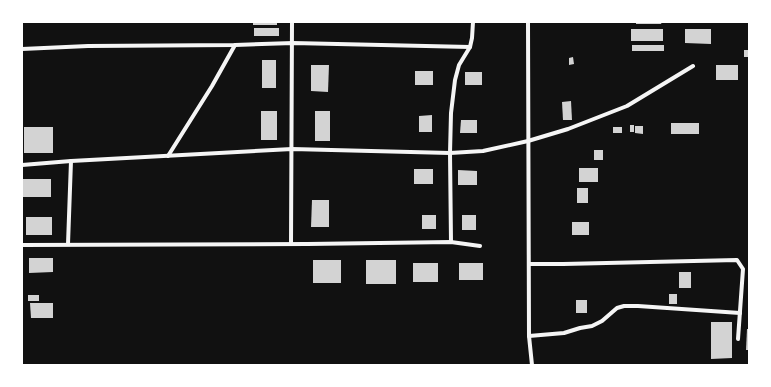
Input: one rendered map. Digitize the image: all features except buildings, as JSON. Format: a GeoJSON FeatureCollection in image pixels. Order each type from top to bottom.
{"type":"FeatureCollection","features":[{"type":"Feature","properties":{"kind":"street"},"geometry":{"type":"LineString","coordinates":[[291,244],[292,22]]}},
{"type":"Feature","properties":{"kind":"street"},"geometry":{"type":"LineString","coordinates":[[451,242],[450,153],[454,80],[459,65],[470,47],[473,22]]}},
{"type":"Feature","properties":{"kind":"street"},"geometry":{"type":"LineString","coordinates":[[528,22],[530,264],[529,336],[532,365]]}},
{"type":"Feature","properties":{"kind":"street"},"geometry":{"type":"LineString","coordinates":[[22,49],[88,46],[293,43],[470,47]]}},
{"type":"Feature","properties":{"kind":"street"},"geometry":{"type":"LineString","coordinates":[[168,156],[212,86],[235,45]]}},
{"type":"Feature","properties":{"kind":"street"},"geometry":{"type":"LineString","coordinates":[[22,165],[292,149],[450,153],[483,151],[528,141],[568,129],[627,106],[693,66]]}},
{"type":"Feature","properties":{"kind":"street"},"geometry":{"type":"LineString","coordinates":[[68,244],[71,161]]}},
{"type":"Feature","properties":{"kind":"street"},"geometry":{"type":"LineString","coordinates":[[22,244],[291,244],[451,242],[480,246]]}},
{"type":"Feature","properties":{"kind":"street"},"geometry":{"type":"LineString","coordinates":[[530,264],[737,260],[743,269],[738,338]]}},
{"type":"Feature","properties":{"kind":"street"},"geometry":{"type":"LineString","coordinates":[[529,336],[564,333],[592,326],[602,321],[617,308],[624,306],[740,313]]}}]}
